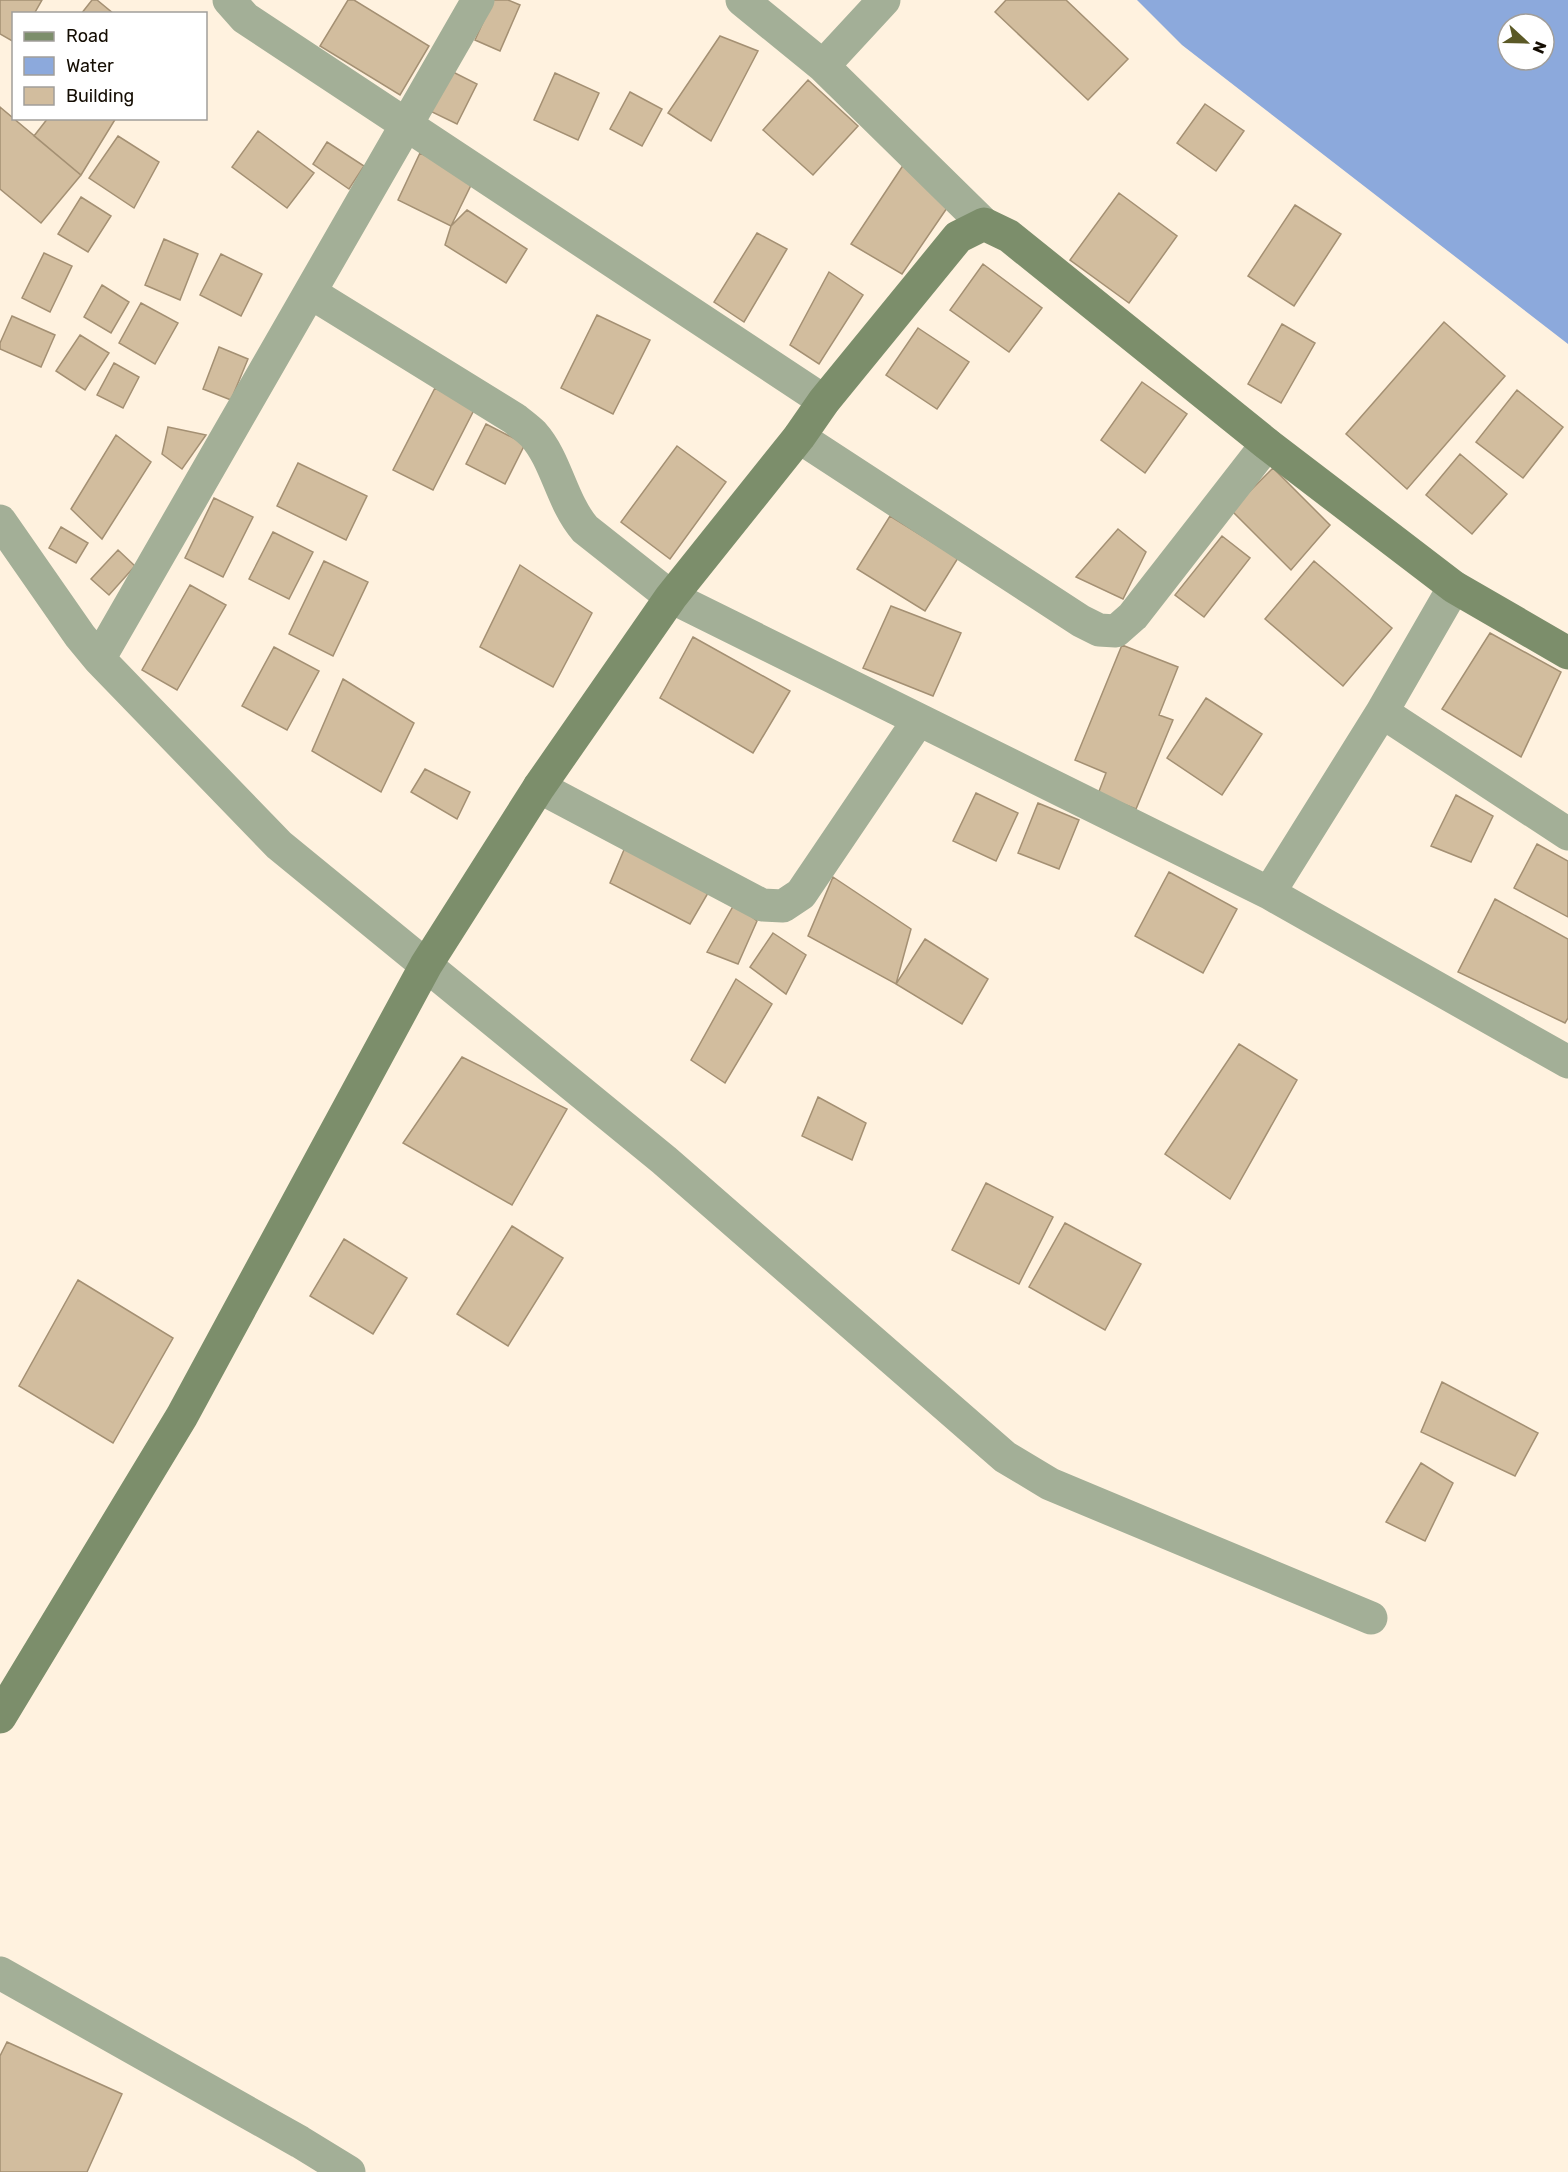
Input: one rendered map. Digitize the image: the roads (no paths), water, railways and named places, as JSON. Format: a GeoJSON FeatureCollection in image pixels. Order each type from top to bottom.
{"type":"FeatureCollection","features":[{"type":"Feature","properties":{"kind":"main road"},"geometry":{"type":"LineString","coordinates":[[0,1717],[182,1416],[426,964],[539,787],[671,597],[799,437],[824,401],[958,237],[984,224],[1009,236],[1267,444],[1454,587],[1568,653]]}},
{"type":"Feature","properties":{"kind":"street"},"geometry":{"type":"LineString","coordinates":[[229,0],[245,18],[824,401]]}},
{"type":"Feature","properties":{"kind":"street"},"geometry":{"type":"LineString","coordinates":[[99,659],[478,0]]}},
{"type":"Feature","properties":{"kind":"street"},"geometry":{"type":"LineString","coordinates":[[742,0],[823,66],[984,224]]}},
{"type":"Feature","properties":{"kind":"street"},"geometry":{"type":"LineString","coordinates":[[823,66],[884,0]]}},
{"type":"Feature","properties":{"kind":"street"},"geometry":{"type":"LineString","coordinates":[[311,293],[515,419],[533,434],[545,451],[573,516],[585,529],[671,597],[1269,893],[1568,1062]]}},
{"type":"Feature","properties":{"kind":"street"},"geometry":{"type":"LineString","coordinates":[[799,437],[1081,621],[1099,630],[1116,631],[1133,616],[1267,444]]}},
{"type":"Feature","properties":{"kind":"street"},"geometry":{"type":"LineString","coordinates":[[0,520],[80,636],[99,659],[279,845],[664,1160],[1005,1457],[1050,1484],[1371,1618]]}},
{"type":"Feature","properties":{"kind":"street"},"geometry":{"type":"LineString","coordinates":[[1269,893],[1382,712],[1454,587]]}},
{"type":"Feature","properties":{"kind":"street"},"geometry":{"type":"LineString","coordinates":[[1382,712],[1568,834]]}},
{"type":"Feature","properties":{"kind":"street"},"geometry":{"type":"LineString","coordinates":[[539,787],[745,897],[762,905],[783,906],[801,894],[918,721]]}},
{"type":"Feature","properties":{"kind":"street"},"geometry":{"type":"LineString","coordinates":[[0,1973],[349,2172]]}},
{"type":"Feature","properties":{"kind":"water"},"geometry":{"type":"Polygon","coordinates":[[[1137,0],[1568,0],[1568,344],[1182,45],[1137,0]]]}}]}
